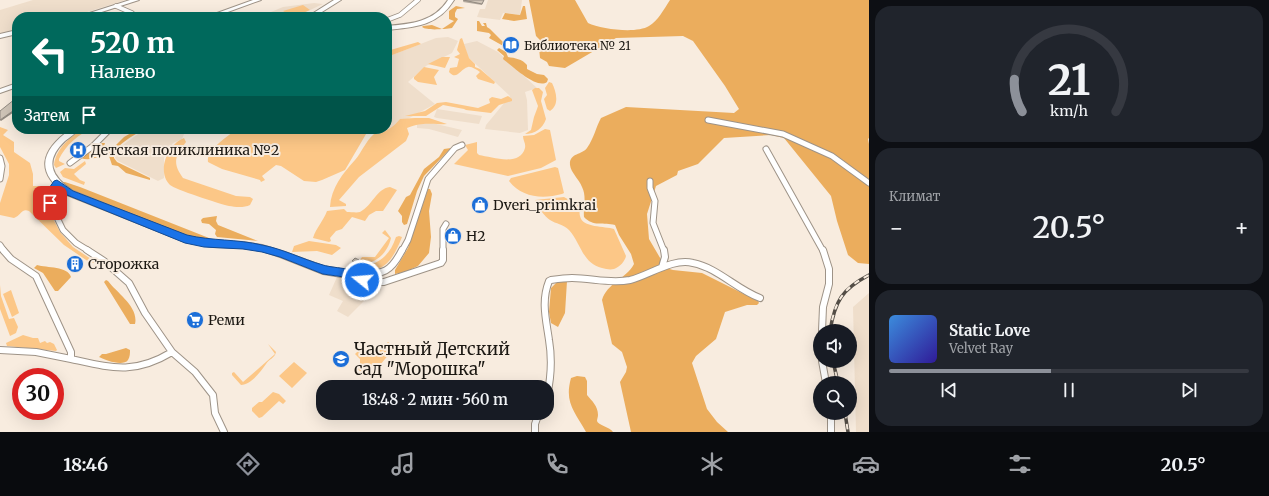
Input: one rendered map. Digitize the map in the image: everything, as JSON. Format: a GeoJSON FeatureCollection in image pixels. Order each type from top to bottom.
{"type":"FeatureCollection","features":[{"type":"Feature","properties":{"kind":"main road"},"geometry":{"type":"LineString","coordinates":[[96,12],[136,0]]}},
{"type":"Feature","properties":{"kind":"main road"},"geometry":{"type":"LineString","coordinates":[[318,12],[338,0]]}},
{"type":"Feature","properties":{"kind":"main road"},"geometry":{"type":"LineString","coordinates":[[392,27],[417,24],[435,18],[446,10],[451,0]]}},
{"type":"Feature","properties":{"kind":"main road"},"geometry":{"type":"LineString","coordinates":[[0,36],[12,33]]}},
{"type":"Feature","properties":{"kind":"street"},"geometry":{"type":"LineString","coordinates":[[224,12],[258,0]]}},
{"type":"Feature","properties":{"kind":"street"},"geometry":{"type":"LineString","coordinates":[[392,18],[400,15],[418,0]]}},
{"type":"Feature","properties":{"kind":"street"},"geometry":{"type":"LineString","coordinates":[[116,6],[126,12]]}},
{"type":"Feature","properties":{"kind":"street"},"geometry":{"type":"LineString","coordinates":[[0,91],[12,87]]}},
{"type":"Feature","properties":{"kind":"street"},"geometry":{"type":"LineString","coordinates":[[708,120],[783,134],[832,156],[869,183]]}},
{"type":"Feature","properties":{"kind":"street"},"geometry":{"type":"LineString","coordinates":[[69,134],[60,141],[49,158],[48,167],[57,183],[70,193],[185,239],[212,244],[243,245],[262,248],[323,270],[354,274],[379,273],[392,267],[408,240],[428,179],[455,148],[462,145]]}},
{"type":"Feature","properties":{"kind":"street"},"geometry":{"type":"LineString","coordinates":[[70,163],[93,146],[105,134]]}},
{"type":"Feature","properties":{"kind":"street"},"geometry":{"type":"LineString","coordinates":[[766,149],[823,250],[829,269],[829,284],[823,307],[822,324]]}},
{"type":"Feature","properties":{"kind":"street"},"geometry":{"type":"LineString","coordinates":[[0,158],[2,162],[2,174],[0,179]]}},
{"type":"Feature","properties":{"kind":"street"},"geometry":{"type":"LineString","coordinates":[[650,181],[649,184],[655,201],[653,208],[654,226],[665,254],[662,267]]}},
{"type":"Feature","properties":{"kind":"street"},"geometry":{"type":"LineString","coordinates":[[57,183],[49,194],[49,201],[64,230],[76,243],[104,261],[126,279],[148,318],[172,352],[195,372],[208,388],[213,396],[215,413],[224,432]]}},
{"type":"Feature","properties":{"kind":"street"},"geometry":{"type":"LineString","coordinates":[[354,274],[355,277],[367,281],[384,282],[441,263],[443,260],[443,229],[446,224]]}},
{"type":"Feature","properties":{"kind":"street"},"geometry":{"type":"LineString","coordinates":[[0,245],[2,251],[36,276],[71,352],[71,359]]}},
{"type":"Feature","properties":{"kind":"street"},"geometry":{"type":"LineString","coordinates":[[550,380],[549,341],[544,306],[546,288],[549,281],[573,278],[608,282],[630,280],[654,272],[662,267],[680,262],[692,262],[707,266],[747,293],[760,298]]}},
{"type":"Feature","properties":{"kind":"street"},"geometry":{"type":"LineString","coordinates":[[0,350],[36,352],[100,365],[129,367],[146,365],[172,352]]}},
{"type":"Feature","properties":{"kind":"street"},"geometry":{"type":"LineString","coordinates":[[536,420],[535,424],[536,432]]}},
{"type":"Feature","properties":{"kind":"street"},"geometry":{"type":"LineString","coordinates":[[831,420],[831,432]]}},
{"type":"Feature","properties":{"kind":"shaded area"},"geometry":{"type":"Polygon","coordinates":[[[33,0],[126,0],[87,12],[12,12],[12,32],[0,35],[0,10],[33,0]]]}},
{"type":"Feature","properties":{"kind":"shaded area"},"geometry":{"type":"Polygon","coordinates":[[[488,0],[522,0],[520,15],[503,13],[500,20],[477,17],[480,9],[485,9],[488,0]]]}},
{"type":"Feature","properties":{"kind":"shaded area"},"geometry":{"type":"Polygon","coordinates":[[[529,0],[575,0],[588,23],[610,29],[636,30],[652,24],[670,0],[869,0],[869,264],[858,263],[848,255],[831,196],[784,138],[771,135],[724,138],[698,164],[678,171],[677,175],[656,186],[647,214],[649,239],[666,268],[702,273],[758,301],[759,303],[757,305],[747,305],[725,312],[716,339],[696,356],[692,363],[707,409],[717,422],[728,432],[631,432],[620,382],[626,372],[627,367],[622,352],[612,344],[602,300],[608,289],[626,274],[634,264],[631,254],[619,235],[615,225],[591,222],[584,217],[585,198],[581,184],[572,171],[570,161],[574,156],[587,148],[601,118],[626,107],[734,113],[739,109],[725,86],[693,41],[683,36],[616,38],[565,68],[549,66],[547,62],[540,58],[539,48],[542,42],[536,36],[529,0]]]}},
{"type":"Feature","properties":{"kind":"shaded area"},"geometry":{"type":"Polygon","coordinates":[[[314,3],[323,4],[306,12],[271,12],[283,7],[314,3]]]}},
{"type":"Feature","properties":{"kind":"shaded area"},"geometry":{"type":"Polygon","coordinates":[[[303,5],[310,10],[305,12],[283,11],[303,5]]]}},
{"type":"Feature","properties":{"kind":"shaded area"},"geometry":{"type":"Polygon","coordinates":[[[456,6],[465,8],[457,9],[455,17],[458,19],[452,28],[442,29],[454,21],[449,19],[449,11],[456,6]]]}},
{"type":"Feature","properties":{"kind":"shaded area"},"geometry":{"type":"Polygon","coordinates":[[[523,6],[525,6],[527,19],[514,21],[502,19],[505,13],[520,15],[523,6]]]}},
{"type":"Feature","properties":{"kind":"shaded area"},"geometry":{"type":"Polygon","coordinates":[[[477,21],[479,21],[482,26],[485,26],[483,23],[486,23],[487,27],[512,51],[489,38],[491,35],[489,33],[477,31],[477,21]]]}},
{"type":"Feature","properties":{"kind":"shaded area"},"geometry":{"type":"Polygon","coordinates":[[[432,25],[442,29],[432,29],[422,27],[432,25]]]}},
{"type":"Feature","properties":{"kind":"shaded area"},"geometry":{"type":"Polygon","coordinates":[[[448,37],[458,41],[452,53],[426,66],[408,82],[435,104],[392,127],[392,55],[436,38],[448,37]]]}},
{"type":"Feature","properties":{"kind":"shaded area"},"geometry":{"type":"Polygon","coordinates":[[[462,38],[469,58],[475,64],[475,67],[480,69],[495,82],[494,84],[478,79],[476,76],[480,72],[471,67],[465,68],[456,75],[449,72],[450,68],[457,67],[459,59],[454,57],[460,54],[457,50],[460,39],[462,38]]]}},
{"type":"Feature","properties":{"kind":"shaded area"},"geometry":{"type":"Polygon","coordinates":[[[477,41],[498,52],[537,88],[525,92],[527,100],[528,130],[520,133],[485,129],[486,125],[510,96],[468,57],[464,44],[477,41]]]}},
{"type":"Feature","properties":{"kind":"shaded area"},"geometry":{"type":"Polygon","coordinates":[[[418,42],[421,44],[392,55],[392,50],[418,42]]]}},
{"type":"Feature","properties":{"kind":"shaded area"},"geometry":{"type":"Polygon","coordinates":[[[499,48],[506,52],[508,57],[523,61],[527,65],[527,69],[537,74],[544,75],[548,79],[547,82],[543,84],[537,83],[525,76],[503,59],[504,56],[497,50],[499,48]]]}},
{"type":"Feature","properties":{"kind":"shaded area"},"geometry":{"type":"Polygon","coordinates":[[[442,57],[450,57],[445,68],[428,64],[442,57]]]}},
{"type":"Feature","properties":{"kind":"shaded area"},"geometry":{"type":"Polygon","coordinates":[[[424,67],[439,70],[434,77],[437,85],[418,82],[414,79],[414,77],[424,67]]]}},
{"type":"Feature","properties":{"kind":"shaded area"},"geometry":{"type":"Polygon","coordinates":[[[549,82],[552,83],[556,98],[555,105],[550,111],[547,109],[544,99],[547,95],[545,88],[549,82]]]}},
{"type":"Feature","properties":{"kind":"shaded area"},"geometry":{"type":"Polygon","coordinates":[[[539,88],[543,92],[541,101],[546,119],[538,130],[525,134],[531,130],[538,106],[532,90],[539,88]]]}},
{"type":"Feature","properties":{"kind":"shaded area"},"geometry":{"type":"Polygon","coordinates":[[[508,96],[512,99],[512,101],[499,105],[491,113],[443,105],[426,116],[405,116],[425,111],[437,103],[446,102],[478,108],[490,103],[489,99],[492,97],[501,99],[508,96]]]}},
{"type":"Feature","properties":{"kind":"shaded area"},"geometry":{"type":"Polygon","coordinates":[[[437,109],[482,116],[479,124],[437,118],[434,117],[437,109]]]}},
{"type":"Feature","properties":{"kind":"shaded area"},"geometry":{"type":"Polygon","coordinates":[[[429,118],[447,124],[423,124],[407,128],[409,134],[406,141],[359,177],[339,200],[346,204],[346,206],[330,207],[333,193],[338,181],[371,137],[374,134],[392,134],[392,127],[400,119],[429,118]]]}},
{"type":"Feature","properties":{"kind":"shaded area"},"geometry":{"type":"Polygon","coordinates":[[[417,123],[432,123],[462,130],[458,137],[429,129],[417,128],[417,123]]]}},
{"type":"Feature","properties":{"kind":"shaded area"},"geometry":{"type":"Polygon","coordinates":[[[0,127],[8,130],[3,135],[14,142],[14,152],[30,163],[33,174],[33,186],[42,186],[47,189],[45,197],[46,205],[60,232],[73,247],[94,261],[94,263],[89,262],[64,245],[29,211],[23,211],[14,218],[0,215],[0,203],[9,175],[9,164],[0,147],[0,127]]]}},
{"type":"Feature","properties":{"kind":"shaded area"},"geometry":{"type":"Polygon","coordinates":[[[545,129],[550,130],[556,160],[541,168],[508,176],[454,164],[468,150],[465,145],[477,142],[477,153],[479,155],[498,159],[512,159],[518,157],[522,154],[525,148],[523,136],[534,135],[545,129]]]}},
{"type":"Feature","properties":{"kind":"shaded area"},"geometry":{"type":"Polygon","coordinates":[[[83,134],[69,145],[59,159],[59,161],[65,164],[56,168],[54,165],[55,159],[61,148],[74,135],[83,134]]]}},
{"type":"Feature","properties":{"kind":"shaded area"},"geometry":{"type":"Polygon","coordinates":[[[129,134],[136,134],[117,149],[114,158],[117,162],[150,178],[150,180],[126,173],[118,166],[112,165],[108,153],[124,137],[129,134]]]}},
{"type":"Feature","properties":{"kind":"shaded area"},"geometry":{"type":"Polygon","coordinates":[[[138,134],[184,134],[182,139],[173,143],[167,152],[164,158],[164,178],[158,181],[118,161],[115,158],[116,151],[138,134]]]}},
{"type":"Feature","properties":{"kind":"shaded area"},"geometry":{"type":"Polygon","coordinates":[[[230,134],[366,134],[345,170],[316,182],[304,181],[281,166],[276,165],[262,176],[265,180],[261,182],[260,180],[222,169],[208,162],[210,152],[230,134]]]}},
{"type":"Feature","properties":{"kind":"shaded area"},"geometry":{"type":"Polygon","coordinates":[[[184,138],[186,142],[179,151],[176,160],[177,168],[183,178],[236,196],[250,197],[253,199],[250,205],[242,207],[229,206],[207,200],[170,185],[164,173],[166,158],[173,146],[184,138]]]}},
{"type":"Feature","properties":{"kind":"shaded area"},"geometry":{"type":"Polygon","coordinates":[[[99,143],[105,143],[104,146],[109,149],[96,158],[81,158],[99,143]]]}},
{"type":"Feature","properties":{"kind":"shaded area"},"geometry":{"type":"Polygon","coordinates":[[[451,148],[424,176],[417,191],[407,224],[404,225],[402,222],[402,216],[398,211],[406,197],[410,195],[424,169],[439,157],[444,149],[451,148]]]}},
{"type":"Feature","properties":{"kind":"shaded area"},"geometry":{"type":"Polygon","coordinates":[[[85,161],[86,164],[74,174],[80,180],[85,182],[84,185],[63,177],[60,172],[65,168],[74,169],[85,161]]]}},
{"type":"Feature","properties":{"kind":"shaded area"},"geometry":{"type":"Polygon","coordinates":[[[555,167],[558,168],[564,193],[562,194],[555,196],[533,196],[520,191],[509,181],[511,178],[555,167]]]}},
{"type":"Feature","properties":{"kind":"shaded area"},"geometry":{"type":"Polygon","coordinates":[[[61,182],[80,187],[209,238],[210,240],[187,237],[73,191],[61,182]]]}},
{"type":"Feature","properties":{"kind":"shaded area"},"geometry":{"type":"Polygon","coordinates":[[[390,187],[397,190],[383,211],[376,211],[369,215],[365,221],[352,217],[342,229],[336,231],[330,238],[331,241],[329,242],[313,238],[327,211],[344,209],[347,212],[360,212],[381,191],[390,187]]]}},
{"type":"Feature","properties":{"kind":"shaded area"},"geometry":{"type":"Polygon","coordinates":[[[428,189],[430,189],[432,194],[429,211],[431,237],[429,253],[418,266],[405,272],[395,274],[395,270],[408,248],[428,189]]]}},
{"type":"Feature","properties":{"kind":"shaded area"},"geometry":{"type":"Polygon","coordinates":[[[564,197],[580,206],[580,216],[585,223],[614,229],[626,256],[620,265],[614,269],[608,269],[602,268],[590,262],[582,252],[569,230],[564,226],[548,219],[541,211],[535,200],[564,197]]]}},
{"type":"Feature","properties":{"kind":"shaded area"},"geometry":{"type":"Polygon","coordinates":[[[217,216],[216,221],[218,225],[258,241],[217,237],[215,234],[216,230],[209,224],[202,223],[201,220],[203,218],[217,216]]]}},
{"type":"Feature","properties":{"kind":"shaded area"},"geometry":{"type":"Polygon","coordinates":[[[385,230],[391,238],[384,253],[376,260],[360,263],[362,257],[375,257],[389,238],[382,233],[385,230]]]}},
{"type":"Feature","properties":{"kind":"shaded area"},"geometry":{"type":"Polygon","coordinates":[[[396,237],[402,237],[397,249],[386,264],[372,270],[340,271],[367,266],[381,259],[387,254],[396,237]]]}},
{"type":"Feature","properties":{"kind":"shaded area"},"geometry":{"type":"Polygon","coordinates":[[[309,241],[336,245],[341,248],[332,255],[317,251],[292,252],[294,246],[309,241]]]}},
{"type":"Feature","properties":{"kind":"shaded area"},"geometry":{"type":"Polygon","coordinates":[[[37,265],[62,269],[69,273],[71,277],[58,291],[55,291],[43,273],[34,268],[37,265]]]}},
{"type":"Feature","properties":{"kind":"shaded area"},"geometry":{"type":"Polygon","coordinates":[[[344,276],[376,289],[348,317],[337,311],[343,301],[329,295],[337,277],[344,276]]]}},
{"type":"Feature","properties":{"kind":"shaded area"},"geometry":{"type":"Polygon","coordinates":[[[106,280],[131,306],[134,312],[135,324],[130,324],[104,282],[106,280]]]}},
{"type":"Feature","properties":{"kind":"shaded area"},"geometry":{"type":"Polygon","coordinates":[[[567,281],[565,313],[558,327],[551,323],[549,312],[551,288],[557,282],[567,281]]]}},
{"type":"Feature","properties":{"kind":"shaded area"},"geometry":{"type":"Polygon","coordinates":[[[0,285],[1,296],[9,319],[14,318],[18,327],[16,333],[10,336],[0,309],[0,285]]]}},
{"type":"Feature","properties":{"kind":"shaded area"},"geometry":{"type":"Polygon","coordinates":[[[11,290],[19,313],[12,317],[3,294],[11,290]]]}},
{"type":"Feature","properties":{"kind":"shaded area"},"geometry":{"type":"Polygon","coordinates":[[[869,293],[869,432],[856,432],[857,376],[855,376],[854,368],[857,368],[857,324],[853,324],[853,307],[869,293]]]}},
{"type":"Feature","properties":{"kind":"shaded area"},"geometry":{"type":"Polygon","coordinates":[[[23,335],[38,338],[40,343],[45,341],[47,343],[50,342],[54,344],[57,350],[7,346],[6,343],[23,335]]]}},
{"type":"Feature","properties":{"kind":"shaded area"},"geometry":{"type":"Polygon","coordinates":[[[388,342],[395,347],[380,365],[360,371],[357,368],[360,364],[360,359],[355,354],[358,351],[365,356],[372,356],[388,342]]]}},
{"type":"Feature","properties":{"kind":"shaded area"},"geometry":{"type":"Polygon","coordinates":[[[268,344],[276,352],[275,354],[268,344]]]}},
{"type":"Feature","properties":{"kind":"shaded area"},"geometry":{"type":"Polygon","coordinates":[[[126,348],[130,350],[130,356],[126,362],[118,363],[99,357],[102,354],[126,348]]]}},
{"type":"Feature","properties":{"kind":"shaded area"},"geometry":{"type":"Polygon","coordinates":[[[275,354],[267,362],[259,374],[248,383],[241,385],[232,375],[234,372],[243,382],[275,354]]]}},
{"type":"Feature","properties":{"kind":"shaded area"},"geometry":{"type":"Polygon","coordinates":[[[294,362],[307,373],[292,388],[279,376],[294,362]]]}},
{"type":"Feature","properties":{"kind":"shaded area"},"geometry":{"type":"Polygon","coordinates":[[[577,376],[585,377],[587,381],[587,395],[597,409],[597,421],[613,432],[586,432],[570,401],[569,387],[571,378],[577,376]]]}},
{"type":"Feature","properties":{"kind":"shaded area"},"geometry":{"type":"Polygon","coordinates":[[[273,392],[279,394],[286,401],[283,404],[279,401],[259,418],[252,411],[252,408],[259,402],[262,402],[273,392]]]}},
{"type":"Feature","properties":{"kind":"building"},"geometry":{"type":"Polygon","coordinates":[[[463,0],[484,0],[482,4],[463,0]]]}},
{"type":"Feature","properties":{"kind":"building"},"geometry":{"type":"Polygon","coordinates":[[[12,101],[12,112],[0,120],[0,111],[12,101]]]}},
{"type":"Feature","properties":{"kind":"building"},"geometry":{"type":"Polygon","coordinates":[[[355,258],[359,260],[356,263],[352,261],[355,258]]]}},
{"type":"Feature","properties":{"kind":"railway"},"geometry":{"type":"LineString","coordinates":[[831,324],[834,312],[841,297],[852,285],[869,275]]}},
{"type":"Feature","properties":{"kind":"railway"},"geometry":{"type":"LineString","coordinates":[[835,368],[836,376]]}},
{"type":"Feature","properties":{"kind":"railway"},"geometry":{"type":"LineString","coordinates":[[846,420],[848,432]]}},
{"type":"Feature","properties":{"kind":"place","name":"Библиотека № 21"},"geometry":{"type":"Point","coordinates":[511,45]}},
{"type":"Feature","properties":{"kind":"place","name":"Детская поликлиника №2"},"geometry":{"type":"Point","coordinates":[78,150]}},
{"type":"Feature","properties":{"kind":"place","name":"Dveri_primkrai"},"geometry":{"type":"Point","coordinates":[480,205]}},
{"type":"Feature","properties":{"kind":"place","name":"H2"},"geometry":{"type":"Point","coordinates":[453,236]}},
{"type":"Feature","properties":{"kind":"place","name":"Сторожка"},"geometry":{"type":"Point","coordinates":[75,264]}},
{"type":"Feature","properties":{"kind":"place","name":"Реми"},"geometry":{"type":"Point","coordinates":[195,320]}},
{"type":"Feature","properties":{"kind":"place","name":"Частный Детский сад \"Морошка\""},"geometry":{"type":"Point","coordinates":[341,359]}},
{"type":"Feature","properties":{"kind":"route"},"geometry":{"type":"LineString","coordinates":[[50,203],[49,194],[57,183],[70,193],[185,239],[212,244],[243,245],[262,248],[323,270],[354,274],[355,277],[362,280]]}}]}
